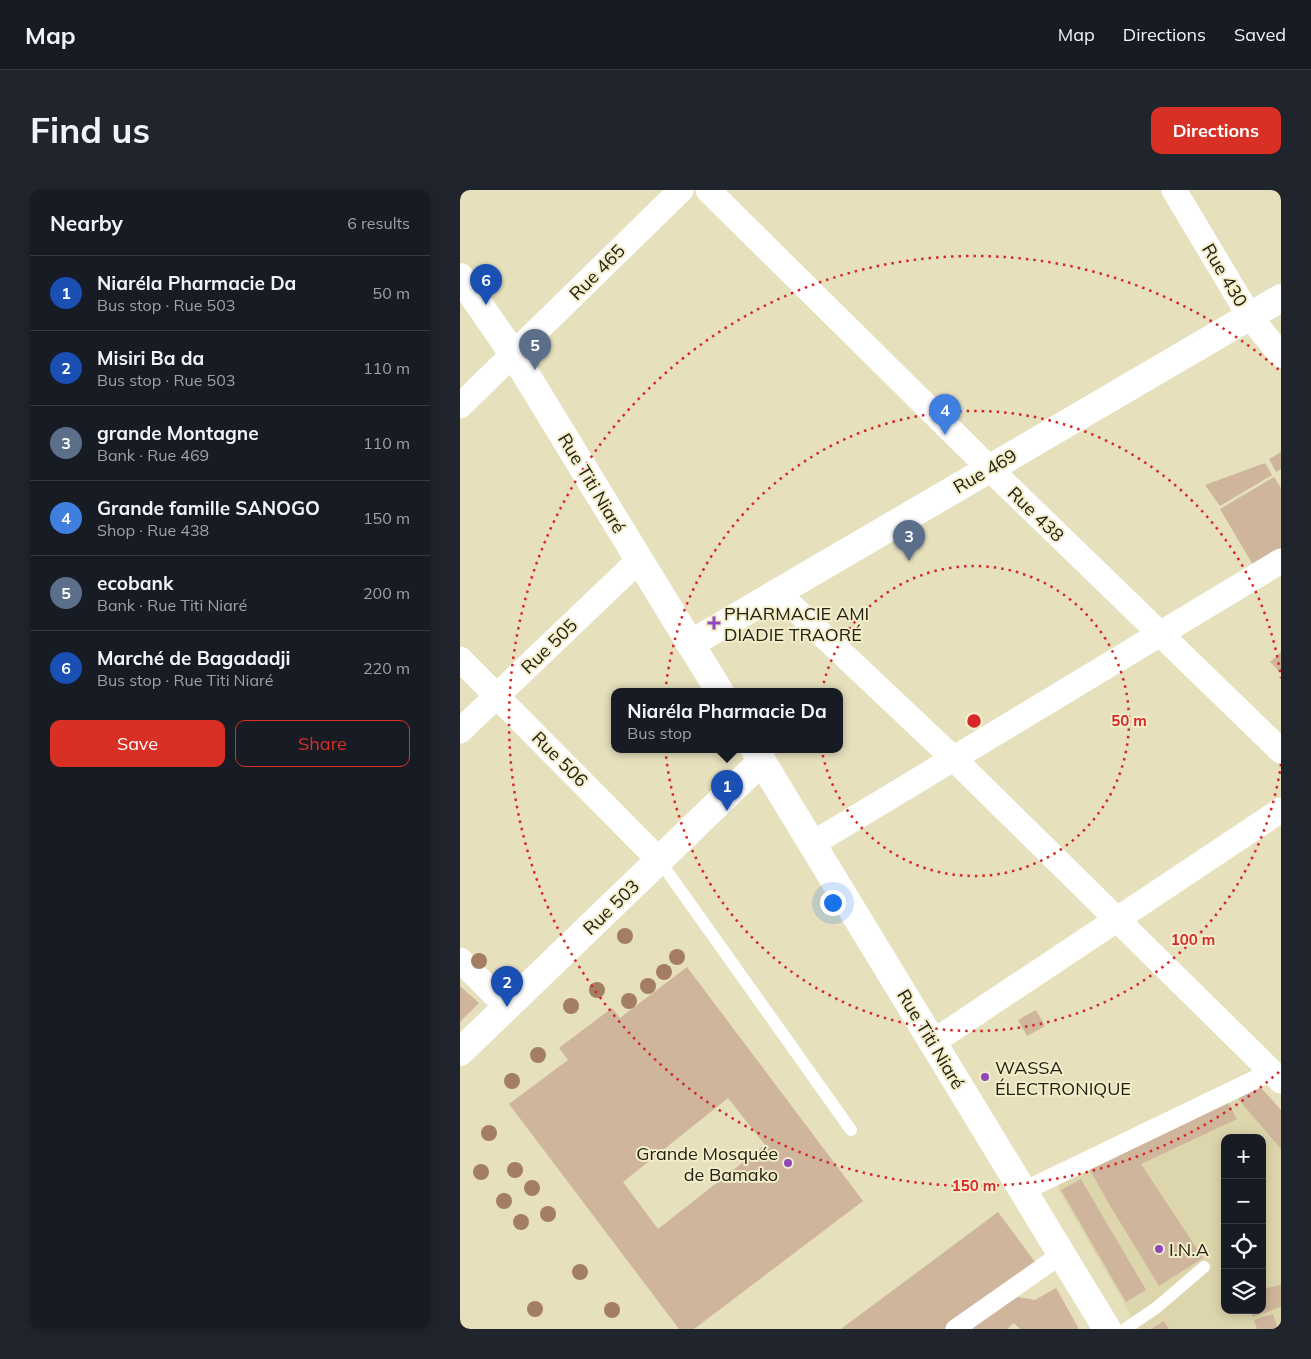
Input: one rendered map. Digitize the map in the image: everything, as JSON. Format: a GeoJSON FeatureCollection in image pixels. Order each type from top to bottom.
{"type":"FeatureCollection","features":[{"type":"Feature","properties":{"kind":"main road","name":"Rue Titi Niaré"},"geometry":{"type":"LineString","coordinates":[[460,277],[514,355],[718,688]]}},
{"type":"Feature","properties":{"kind":"main road","name":"Rue 469"},"geometry":{"type":"LineString","coordinates":[[690,644],[1281,298]]}},
{"type":"Feature","properties":{"kind":"main road","name":"Rue Titi Niaré"},"geometry":{"type":"LineString","coordinates":[[758,756],[1108,1329]]}},
{"type":"Feature","properties":{"kind":"main road","name":"Rue 503"},"geometry":{"type":"LineString","coordinates":[[460,1052],[659,860],[758,756]]}},
{"type":"Feature","properties":{"kind":"street","name":"Rue 465"},"geometry":{"type":"LineString","coordinates":[[464,395],[514,355],[681,190]]}},
{"type":"Feature","properties":{"kind":"street","name":"Rue 438"},"geometry":{"type":"LineString","coordinates":[[708,190],[989,468],[1281,751]]}},
{"type":"Feature","properties":{"kind":"street","name":"Rue 430"},"geometry":{"type":"LineString","coordinates":[[1174,190],[1250,317],[1281,355]]}},
{"type":"Feature","properties":{"kind":"street","name":"Rue 505"},"geometry":{"type":"LineString","coordinates":[[460,731],[639,560]]}},
{"type":"Feature","properties":{"kind":"street"},"geometry":{"type":"LineString","coordinates":[[812,844],[1281,561]]}},
{"type":"Feature","properties":{"kind":"street"},"geometry":{"type":"LineString","coordinates":[[778,592],[954,759],[1276,1077],[1024,1191]]}},
{"type":"Feature","properties":{"kind":"street","name":"Rue 506"},"geometry":{"type":"LineString","coordinates":[[460,659],[659,860]]}},
{"type":"Feature","properties":{"kind":"street"},"geometry":{"type":"LineString","coordinates":[[933,1042],[1281,810]]}},
{"type":"Feature","properties":{"kind":"street"},"geometry":{"type":"LineString","coordinates":[[460,960],[507,1007]]}},
{"type":"Feature","properties":{"kind":"street"},"geometry":{"type":"LineString","coordinates":[[955,1329],[1062,1254]]}},
{"type":"Feature","properties":{"kind":"lane"},"geometry":{"type":"LineString","coordinates":[[659,860],[851,1130]]}},
{"type":"Feature","properties":{"kind":"lane"},"geometry":{"type":"LineString","coordinates":[[1125,1329],[1156,1308],[1204,1267]]}},
{"type":"Feature","properties":{"kind":"shaded area","name":"I.N.A"},"geometry":{"type":"Polygon","coordinates":[[[1257,1087],[1281,1113],[1281,1329],[1139,1329],[1058,1189],[1062,1179],[1257,1087]]]}},
{"type":"Feature","properties":{"kind":"building"},"geometry":{"type":"Polygon","coordinates":[[[1281,452],[1281,469],[1276,472],[1269,459],[1281,452]]]}},
{"type":"Feature","properties":{"kind":"building"},"geometry":{"type":"Polygon","coordinates":[[[1265,463],[1272,475],[1220,506],[1205,485],[1265,463]]]}},
{"type":"Feature","properties":{"kind":"building"},"geometry":{"type":"Polygon","coordinates":[[[1274,477],[1281,488],[1281,549],[1253,565],[1220,509],[1274,477]]]}},
{"type":"Feature","properties":{"kind":"building"},"geometry":{"type":"Polygon","coordinates":[[[1281,652],[1281,673],[1270,662],[1281,652]]]}},
{"type":"Feature","properties":{"kind":"building","name":"Grande Mosquée de Bamako"},"geometry":{"type":"Polygon","coordinates":[[[687,967],[863,1201],[694,1329],[679,1329],[509,1104],[568,1060],[559,1048],[612,1008],[620,1018],[687,967]],[[728,1098],[623,1182],[658,1229],[765,1145],[728,1098]]]}},
{"type":"Feature","properties":{"kind":"building"},"geometry":{"type":"Polygon","coordinates":[[[460,986],[479,1003],[460,1022],[460,986]]]}},
{"type":"Feature","properties":{"kind":"building"},"geometry":{"type":"Polygon","coordinates":[[[1036,1010],[1045,1026],[1027,1036],[1018,1020],[1036,1010]]]}},
{"type":"Feature","properties":{"kind":"building"},"geometry":{"type":"Polygon","coordinates":[[[1257,1083],[1281,1110],[1281,1149],[1234,1094],[1257,1083]]]}},
{"type":"Feature","properties":{"kind":"building"},"geometry":{"type":"Polygon","coordinates":[[[1227,1101],[1237,1119],[1141,1164],[1203,1258],[1159,1286],[1089,1168],[1227,1101]]]}},
{"type":"Feature","properties":{"kind":"building"},"geometry":{"type":"Polygon","coordinates":[[[1081,1179],[1146,1290],[1126,1302],[1061,1190],[1081,1179]]]}},
{"type":"Feature","properties":{"kind":"building"},"geometry":{"type":"Polygon","coordinates":[[[998,1212],[1035,1262],[945,1329],[841,1329],[998,1212]]]}},
{"type":"Feature","properties":{"kind":"building"},"geometry":{"type":"Polygon","coordinates":[[[1281,1285],[1281,1306],[1266,1312],[1266,1288],[1281,1285]]]}},
{"type":"Feature","properties":{"kind":"building"},"geometry":{"type":"Polygon","coordinates":[[[1056,1288],[1079,1329],[1020,1329],[1014,1323],[1007,1329],[972,1329],[1013,1296],[1035,1300],[1056,1288]]]}},
{"type":"Feature","properties":{"kind":"building"},"geometry":{"type":"Polygon","coordinates":[[[1273,1314],[1278,1329],[1257,1329],[1254,1320],[1273,1314]]]}},
{"type":"Feature","properties":{"kind":"building"},"geometry":{"type":"Polygon","coordinates":[[[1164,1321],[1169,1329],[1151,1329],[1164,1321]]]}},
{"type":"Feature","properties":{"kind":"place","name":"Marché de Bagadadji"},"geometry":{"type":"Point","coordinates":[486,305]}},
{"type":"Feature","properties":{"kind":"place","name":"ecobank"},"geometry":{"type":"Point","coordinates":[535,370]}},
{"type":"Feature","properties":{"kind":"place","name":"Grande famille SANOGO"},"geometry":{"type":"Point","coordinates":[945,435]}},
{"type":"Feature","properties":{"kind":"place","name":"grande Montagne"},"geometry":{"type":"Point","coordinates":[909,561]}},
{"type":"Feature","properties":{"kind":"place","name":"PHARMACIE AMI DIADIE TRAORÉ"},"geometry":{"type":"Point","coordinates":[714,623]}},
{"type":"Feature","properties":{"kind":"place","name":"Niaréla Pharmacie Da"},"geometry":{"type":"Point","coordinates":[727,811]}},
{"type":"Feature","properties":{"kind":"place","name":"Misiri Ba da"},"geometry":{"type":"Point","coordinates":[507,1007]}},
{"type":"Feature","properties":{"kind":"place","name":"WASSA ÉLECTRONIQUE"},"geometry":{"type":"Point","coordinates":[985,1077]}},
{"type":"Feature","properties":{"kind":"place","name":"Grande Mosquée de Bamako"},"geometry":{"type":"Point","coordinates":[788,1163]}},
{"type":"Feature","properties":{"kind":"place","name":"I.N.A"},"geometry":{"type":"Point","coordinates":[1159,1249]}}]}
